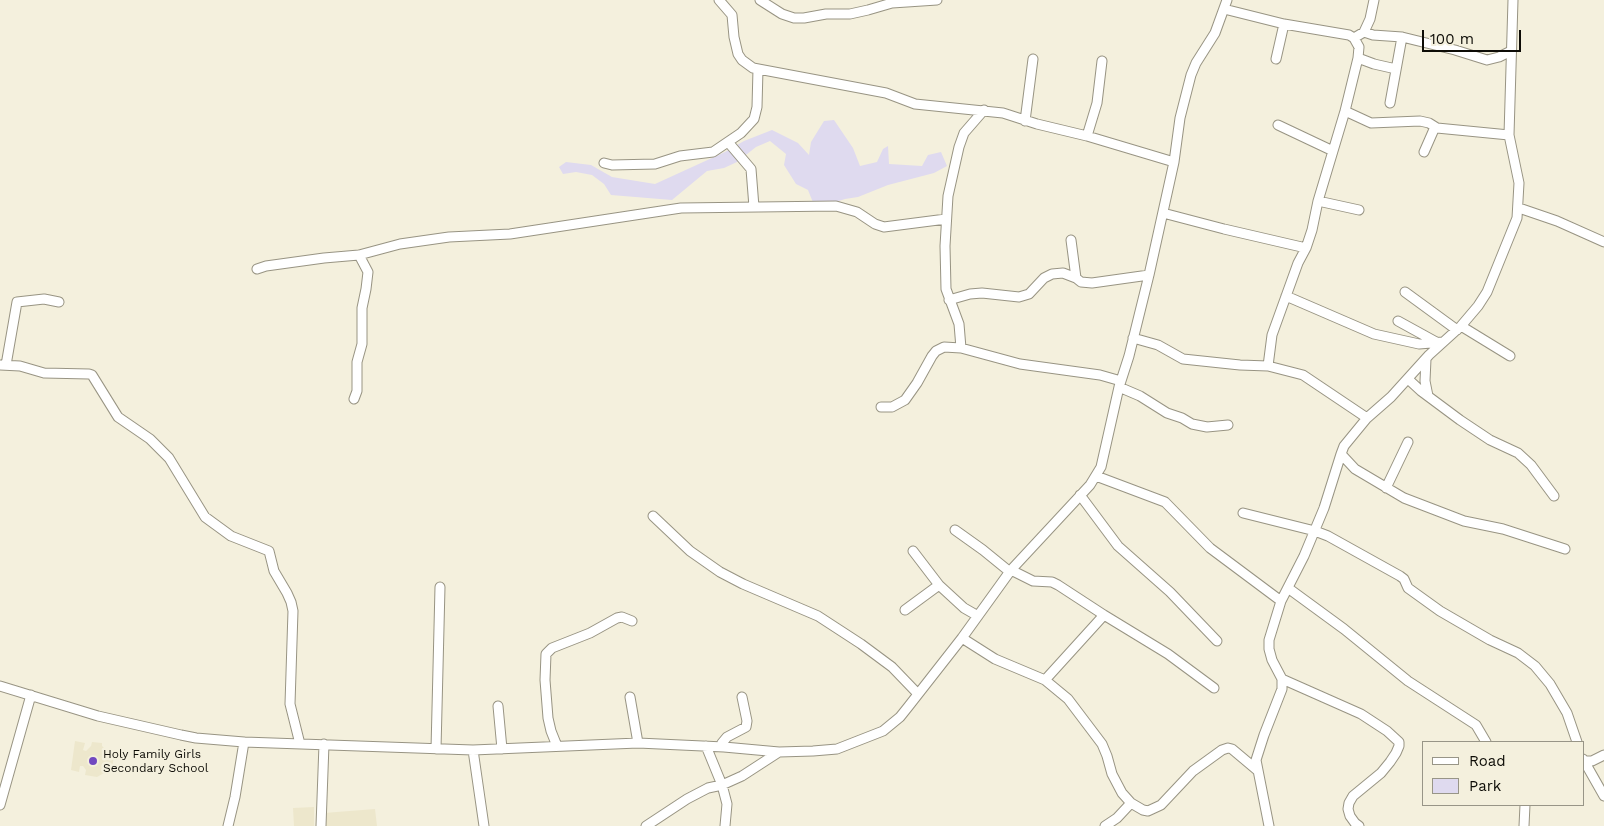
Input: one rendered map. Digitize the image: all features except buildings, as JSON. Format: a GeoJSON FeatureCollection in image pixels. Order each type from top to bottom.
{"type":"FeatureCollection","features":[{"type":"Feature","properties":{"kind":"street"},"geometry":{"type":"LineString","coordinates":[[719,0],[732,15],[738,54],[742,60],[758,69],[886,93],[915,104],[1003,112],[1025,120],[1174,162]]}},
{"type":"Feature","properties":{"kind":"street"},"geometry":{"type":"LineString","coordinates":[[760,0],[782,14],[794,18],[831,13],[850,14],[892,2],[937,0]]}},
{"type":"Feature","properties":{"kind":"street"},"geometry":{"type":"LineString","coordinates":[[1354,38],[1364,32],[1370,19],[1374,0]]}},
{"type":"Feature","properties":{"kind":"street"},"geometry":{"type":"LineString","coordinates":[[1359,826],[1350,816],[1349,803],[1353,796],[1381,773],[1396,753],[1399,746],[1398,742],[1387,731],[1361,714],[1282,679],[1272,660],[1269,640],[1281,601],[1324,508],[1344,446],[1367,418],[1392,397],[1441,342],[1459,328],[1478,306],[1510,238],[1519,208],[1517,170],[1509,135],[1513,0]]}},
{"type":"Feature","properties":{"kind":"street"},"geometry":{"type":"LineString","coordinates":[[0,686],[98,716],[196,738],[244,742],[473,750],[638,743],[779,752],[837,749],[888,728],[900,717],[962,638],[1010,571],[1080,496],[1101,467],[1120,384],[1149,275],[1174,162],[1180,118],[1196,63],[1215,33],[1225,4],[1284,24],[1348,35],[1354,38],[1359,47],[1345,111],[1306,248],[1298,263],[1272,335],[1268,366]]}},
{"type":"Feature","properties":{"kind":"street"},"geometry":{"type":"LineString","coordinates":[[1276,59],[1284,24]]}},
{"type":"Feature","properties":{"kind":"street"},"geometry":{"type":"LineString","coordinates":[[1364,32],[1373,35],[1402,37],[1487,60],[1511,51]]}},
{"type":"Feature","properties":{"kind":"street"},"geometry":{"type":"LineString","coordinates":[[1390,103],[1402,37]]}},
{"type":"Feature","properties":{"kind":"street"},"geometry":{"type":"LineString","coordinates":[[1358,58],[1396,69]]}},
{"type":"Feature","properties":{"kind":"street"},"geometry":{"type":"LineString","coordinates":[[1025,120],[1033,59]]}},
{"type":"Feature","properties":{"kind":"street"},"geometry":{"type":"LineString","coordinates":[[1087,136],[1097,103],[1102,61]]}},
{"type":"Feature","properties":{"kind":"street"},"geometry":{"type":"LineString","coordinates":[[604,163],[655,164],[680,156],[713,152],[747,128],[754,119],[758,69]]}},
{"type":"Feature","properties":{"kind":"street"},"geometry":{"type":"LineString","coordinates":[[960,348],[959,324],[946,289],[948,196],[958,147],[964,133],[984,110]]}},
{"type":"Feature","properties":{"kind":"street"},"geometry":{"type":"LineString","coordinates":[[1345,111],[1371,123],[1420,121],[1435,127],[1509,135]]}},
{"type":"Feature","properties":{"kind":"street"},"geometry":{"type":"LineString","coordinates":[[1278,125],[1333,150]]}},
{"type":"Feature","properties":{"kind":"street"},"geometry":{"type":"LineString","coordinates":[[1424,152],[1435,127]]}},
{"type":"Feature","properties":{"kind":"street"},"geometry":{"type":"LineString","coordinates":[[728,142],[751,169],[754,207]]}},
{"type":"Feature","properties":{"kind":"street"},"geometry":{"type":"LineString","coordinates":[[1318,201],[1359,210]]}},
{"type":"Feature","properties":{"kind":"street"},"geometry":{"type":"LineString","coordinates":[[257,269],[266,266],[324,258],[359,255],[400,244],[449,237],[510,234],[681,208],[836,206],[857,212],[875,224],[884,227],[946,220]]}},
{"type":"Feature","properties":{"kind":"street"},"geometry":{"type":"LineString","coordinates":[[1519,208],[1557,221],[1604,242]]}},
{"type":"Feature","properties":{"kind":"street"},"geometry":{"type":"LineString","coordinates":[[1163,213],[1306,248]]}},
{"type":"Feature","properties":{"kind":"street"},"geometry":{"type":"LineString","coordinates":[[1071,240],[1076,278]]}},
{"type":"Feature","properties":{"kind":"street"},"geometry":{"type":"LineString","coordinates":[[354,399],[357,391],[357,362],[362,344],[362,308],[368,272],[359,255]]}},
{"type":"Feature","properties":{"kind":"street"},"geometry":{"type":"LineString","coordinates":[[949,300],[976,293],[1025,296],[1044,278],[1052,274],[1062,273],[1081,282],[1092,283],[1149,275]]}},
{"type":"Feature","properties":{"kind":"street"},"geometry":{"type":"LineString","coordinates":[[1405,292],[1459,328],[1510,356]]}},
{"type":"Feature","properties":{"kind":"street"},"geometry":{"type":"LineString","coordinates":[[1286,296],[1374,334],[1411,342],[1441,342]]}},
{"type":"Feature","properties":{"kind":"street"},"geometry":{"type":"LineString","coordinates":[[59,302],[39,299],[17,302],[3,365],[20,366],[44,373],[92,375],[118,417],[150,439],[168,458],[205,517],[231,536],[269,551],[274,571],[292,602],[290,704],[300,744]]}},
{"type":"Feature","properties":{"kind":"street"},"geometry":{"type":"LineString","coordinates":[[1398,321],[1441,342]]}},
{"type":"Feature","properties":{"kind":"street"},"geometry":{"type":"LineString","coordinates":[[1133,338],[1158,345],[1183,359],[1268,366],[1303,375],[1367,418]]}},
{"type":"Feature","properties":{"kind":"street"},"geometry":{"type":"LineString","coordinates":[[881,407],[892,408],[905,400],[932,356],[936,351],[944,347],[960,348],[1020,364],[1100,375],[1120,384],[1163,411],[1192,424],[1207,427],[1228,425]]}},
{"type":"Feature","properties":{"kind":"street"},"geometry":{"type":"LineString","coordinates":[[1426,359],[1424,380],[1428,396]]}},
{"type":"Feature","properties":{"kind":"street"},"geometry":{"type":"LineString","coordinates":[[1408,379],[1428,396],[1490,440],[1518,454],[1535,470],[1554,496]]}},
{"type":"Feature","properties":{"kind":"street"},"geometry":{"type":"LineString","coordinates":[[1386,488],[1408,442]]}},
{"type":"Feature","properties":{"kind":"street"},"geometry":{"type":"LineString","coordinates":[[1341,454],[1355,469],[1404,498],[1464,521],[1503,528],[1565,549]]}},
{"type":"Feature","properties":{"kind":"street"},"geometry":{"type":"LineString","coordinates":[[1096,476],[1164,502],[1210,548],[1281,601]]}},
{"type":"Feature","properties":{"kind":"street"},"geometry":{"type":"LineString","coordinates":[[1080,496],[1118,546],[1165,587],[1217,641]]}},
{"type":"Feature","properties":{"kind":"street"},"geometry":{"type":"LineString","coordinates":[[1243,513],[1328,536],[1400,576],[1404,579],[1408,588],[1440,611],[1526,658],[1550,684],[1567,713],[1577,741]]}},
{"type":"Feature","properties":{"kind":"street"},"geometry":{"type":"LineString","coordinates":[[653,516],[690,551],[720,572],[742,584],[818,616],[861,644],[892,667],[918,694]]}},
{"type":"Feature","properties":{"kind":"street"},"geometry":{"type":"LineString","coordinates":[[956,530],[1010,571],[1033,581],[1052,582],[1058,585],[1168,654],[1214,688]]}},
{"type":"Feature","properties":{"kind":"street"},"geometry":{"type":"LineString","coordinates":[[913,551],[939,585],[964,608],[978,616]]}},
{"type":"Feature","properties":{"kind":"street"},"geometry":{"type":"LineString","coordinates":[[1292,579],[1302,599]]}},
{"type":"Feature","properties":{"kind":"street"},"geometry":{"type":"LineString","coordinates":[[905,610],[939,585]]}},
{"type":"Feature","properties":{"kind":"street"},"geometry":{"type":"LineString","coordinates":[[436,749],[440,587]]}},
{"type":"Feature","properties":{"kind":"street"},"geometry":{"type":"LineString","coordinates":[[1288,588],[1344,629],[1408,682],[1476,725],[1485,741]]}},
{"type":"Feature","properties":{"kind":"street"},"geometry":{"type":"LineString","coordinates":[[1045,680],[1104,615]]}},
{"type":"Feature","properties":{"kind":"street"},"geometry":{"type":"LineString","coordinates":[[557,746],[550,731],[548,718],[544,659],[546,654],[552,648],[590,633],[617,618],[622,617],[632,621]]}},
{"type":"Feature","properties":{"kind":"street"},"geometry":{"type":"LineString","coordinates":[[962,638],[1000,661],[1045,680],[1068,699],[1097,736],[1108,756],[1115,781],[1131,803],[1143,810],[1148,811],[1161,805],[1194,771],[1222,750],[1232,749],[1257,770]]}},
{"type":"Feature","properties":{"kind":"street"},"geometry":{"type":"LineString","coordinates":[[1269,826],[1256,760],[1278,700],[1282,679]]}},
{"type":"Feature","properties":{"kind":"street"},"geometry":{"type":"LineString","coordinates":[[0,805],[31,695]]}},
{"type":"Feature","properties":{"kind":"street"},"geometry":{"type":"LineString","coordinates":[[630,697],[638,743]]}},
{"type":"Feature","properties":{"kind":"street"},"geometry":{"type":"LineString","coordinates":[[724,747],[722,743],[726,737],[746,727],[747,721],[742,697]]}},
{"type":"Feature","properties":{"kind":"street"},"geometry":{"type":"LineString","coordinates":[[498,706],[502,749]]}},
{"type":"Feature","properties":{"kind":"street"},"geometry":{"type":"LineString","coordinates":[[228,826],[244,742]]}},
{"type":"Feature","properties":{"kind":"street"},"geometry":{"type":"LineString","coordinates":[[321,826],[324,744]]}},
{"type":"Feature","properties":{"kind":"street"},"geometry":{"type":"LineString","coordinates":[[706,746],[722,785],[727,804],[725,826]]}},
{"type":"Feature","properties":{"kind":"street"},"geometry":{"type":"LineString","coordinates":[[473,750],[484,826]]}},
{"type":"Feature","properties":{"kind":"street"},"geometry":{"type":"LineString","coordinates":[[646,826],[687,798],[742,776],[779,752]]}},
{"type":"Feature","properties":{"kind":"street"},"geometry":{"type":"LineString","coordinates":[[1584,760],[1592,761],[1604,755]]}},
{"type":"Feature","properties":{"kind":"street"},"geometry":{"type":"LineString","coordinates":[[1584,762],[1604,796]]}},
{"type":"Feature","properties":{"kind":"street"},"geometry":{"type":"LineString","coordinates":[[1105,826],[1117,818],[1131,803]]}},
{"type":"Feature","properties":{"kind":"street"},"geometry":{"type":"LineString","coordinates":[[1524,826],[1525,806]]}},
{"type":"Feature","properties":{"kind":"shaded area","name":"Holy Family Girls Secondary School"},"geometry":{"type":"Polygon","coordinates":[[[75,741],[85,743],[83,750],[86,751],[92,742],[102,743],[102,746],[109,752],[107,754],[114,755],[112,771],[105,769],[106,772],[97,777],[85,775],[86,770],[83,766],[80,766],[79,772],[71,770],[75,741]]]}},
{"type":"Feature","properties":{"kind":"shaded area"},"geometry":{"type":"Polygon","coordinates":[[[314,807],[314,826],[294,826],[293,808],[314,807]]]}},
{"type":"Feature","properties":{"kind":"shaded area"},"geometry":{"type":"Polygon","coordinates":[[[375,809],[377,826],[324,826],[324,813],[375,809]]]}},
{"type":"Feature","properties":{"kind":"green space"},"geometry":{"type":"Polygon","coordinates":[[[834,120],[853,148],[860,166],[877,162],[883,149],[888,146],[889,164],[922,166],[928,155],[941,152],[947,166],[934,173],[888,185],[858,197],[826,205],[814,205],[808,190],[796,184],[784,165],[786,154],[770,141],[756,147],[737,162],[724,168],[707,171],[672,200],[611,195],[604,184],[592,175],[576,172],[563,174],[559,167],[566,162],[591,165],[612,177],[655,184],[725,152],[744,141],[772,130],[798,143],[809,155],[811,142],[824,121],[834,120]]]}},
{"type":"Feature","properties":{"kind":"place","name":"Holy Family Girls Secondary School"},"geometry":{"type":"Point","coordinates":[93,761]}}]}
